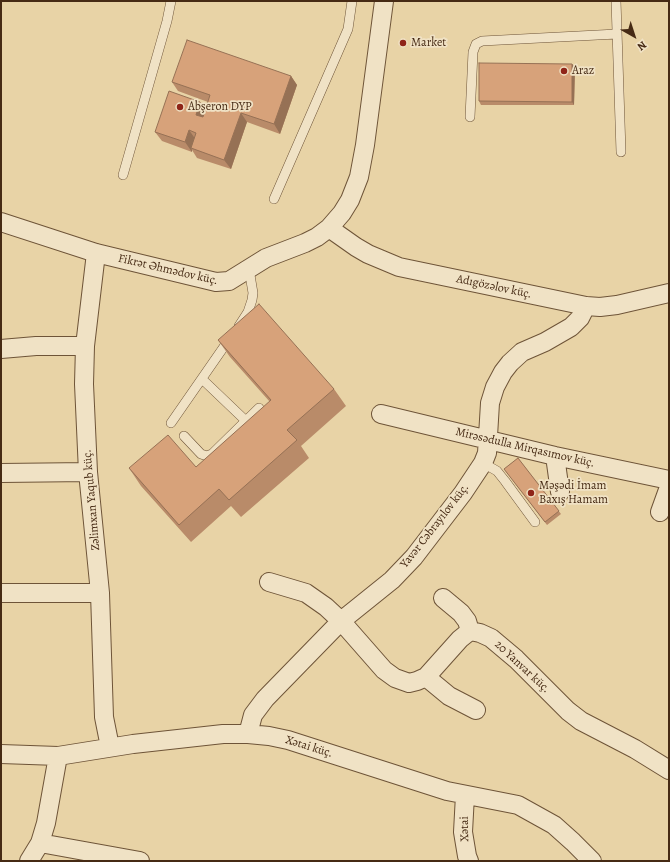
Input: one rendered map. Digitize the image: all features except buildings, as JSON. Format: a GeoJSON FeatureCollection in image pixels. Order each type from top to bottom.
{"type":"FeatureCollection","features":[{"type":"Feature","properties":{"kind":"street","name":"Fikrət Əhmədov küç."},"geometry":{"type":"LineString","coordinates":[[1,222],[96,253],[216,282],[229,281],[266,258],[306,243],[317,237],[329,228],[342,213],[350,200],[359,177],[365,145],[384,1]]}},
{"type":"Feature","properties":{"kind":"street","name":"Adıgözəlov küç."},"geometry":{"type":"LineString","coordinates":[[329,228],[368,254],[399,267],[586,306],[600,307],[617,305],[669,293]]}},
{"type":"Feature","properties":{"kind":"street","name":"Zəlimxan Yaqub küç."},"geometry":{"type":"LineString","coordinates":[[96,253],[85,346],[84,384],[88,472],[100,593],[104,718],[110,747]]}},
{"type":"Feature","properties":{"kind":"street","name":"Yavər Cəbrayılov küç."},"geometry":{"type":"LineString","coordinates":[[248,734],[253,715],[265,699],[341,621],[392,580],[414,557],[462,493],[483,463],[487,453],[490,403],[502,372],[522,352],[545,342],[571,327],[580,318],[586,306]]}},
{"type":"Feature","properties":{"kind":"street"},"geometry":{"type":"LineString","coordinates":[[3,344],[85,346]]}},
{"type":"Feature","properties":{"kind":"street","name":"Mirəsədulla Mirqasımov küç."},"geometry":{"type":"LineString","coordinates":[[381,414],[555,456],[669,480]]}},
{"type":"Feature","properties":{"kind":"street"},"geometry":{"type":"LineString","coordinates":[[555,456],[560,492]]}},
{"type":"Feature","properties":{"kind":"street"},"geometry":{"type":"LineString","coordinates":[[1,473],[88,472]]}},
{"type":"Feature","properties":{"kind":"street"},"geometry":{"type":"LineString","coordinates":[[660,512],[669,487]]}},
{"type":"Feature","properties":{"kind":"street"},"geometry":{"type":"LineString","coordinates":[[269,582],[306,594],[326,607],[341,621],[384,670],[395,678],[409,683],[426,677],[460,639],[470,631],[467,621],[461,613],[443,598]]}},
{"type":"Feature","properties":{"kind":"street"},"geometry":{"type":"LineString","coordinates":[[1,593],[100,593]]}},
{"type":"Feature","properties":{"kind":"street","name":"20 Yanvar küç."},"geometry":{"type":"LineString","coordinates":[[470,631],[480,633],[491,638],[516,660],[568,711],[581,721],[635,749],[669,770]]}},
{"type":"Feature","properties":{"kind":"street"},"geometry":{"type":"LineString","coordinates":[[426,677],[449,696],[476,710]]}},
{"type":"Feature","properties":{"kind":"street","name":"Xətai küç."},"geometry":{"type":"LineString","coordinates":[[1,754],[58,756],[110,747],[208,736],[248,734],[269,736],[288,740],[447,791],[518,805],[554,825],[592,861]]}},
{"type":"Feature","properties":{"kind":"street"},"geometry":{"type":"LineString","coordinates":[[29,861],[40,843],[46,823],[58,756]]}},
{"type":"Feature","properties":{"kind":"street","name":"Xətai"},"geometry":{"type":"LineString","coordinates":[[465,795],[463,832],[465,859]]}},
{"type":"Feature","properties":{"kind":"street"},"geometry":{"type":"LineString","coordinates":[[40,843],[140,861]]}},
{"type":"Feature","properties":{"kind":"lane"},"geometry":{"type":"LineString","coordinates":[[123,175],[167,21],[171,1]]}},
{"type":"Feature","properties":{"kind":"lane"},"geometry":{"type":"LineString","coordinates":[[274,199],[348,29],[352,1]]}},
{"type":"Feature","properties":{"kind":"lane"},"geometry":{"type":"LineString","coordinates":[[616,1],[621,152]]}},
{"type":"Feature","properties":{"kind":"lane"},"geometry":{"type":"LineString","coordinates":[[470,117],[473,52],[476,44],[482,41],[617,34]]}},
{"type":"Feature","properties":{"kind":"lane"},"geometry":{"type":"LineString","coordinates":[[171,423],[248,312],[253,293],[249,269]]}},
{"type":"Feature","properties":{"kind":"lane"},"geometry":{"type":"LineString","coordinates":[[202,379],[246,421]]}},
{"type":"Feature","properties":{"kind":"lane"},"geometry":{"type":"LineString","coordinates":[[184,436],[201,454],[207,456],[212,454],[260,408]]}},
{"type":"Feature","properties":{"kind":"lane"},"geometry":{"type":"LineString","coordinates":[[483,463],[497,471],[535,522]]}},
{"type":"Feature","properties":{"kind":"place","name":"Market"},"geometry":{"type":"Point","coordinates":[403,43]}},
{"type":"Feature","properties":{"kind":"place","name":"Araz"},"geometry":{"type":"Point","coordinates":[564,71]}},
{"type":"Feature","properties":{"kind":"place","name":"Abşeron DYP"},"geometry":{"type":"Point","coordinates":[180,107]}},
{"type":"Feature","properties":{"kind":"place","name":"Məşədi İmam Baxış Hamam"},"geometry":{"type":"Point","coordinates":[531,493]}}]}
